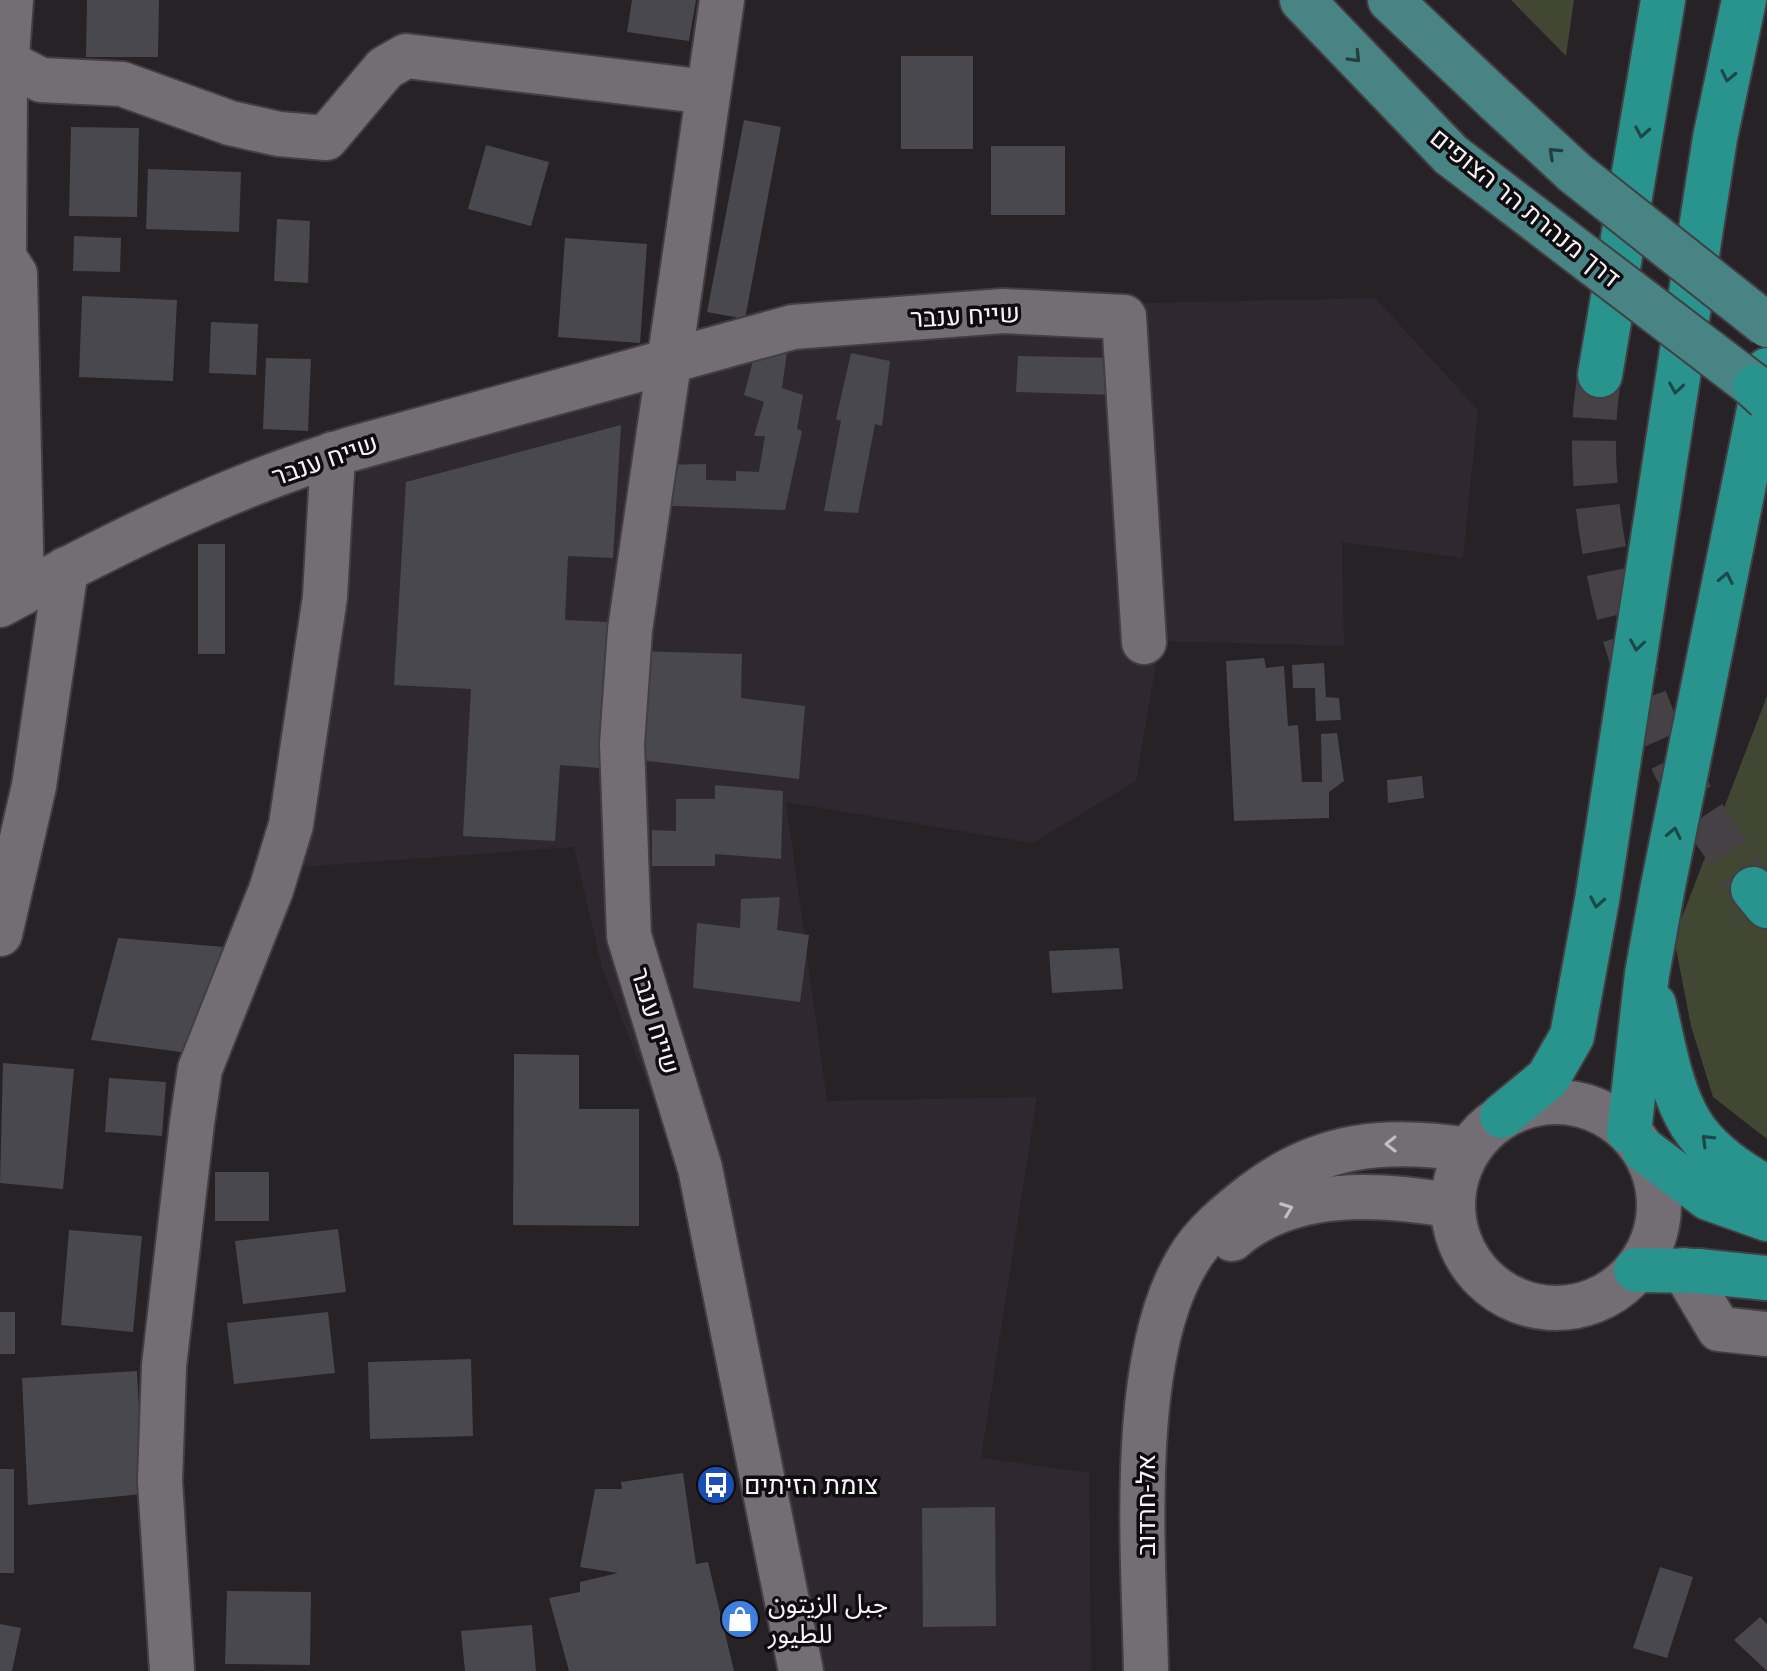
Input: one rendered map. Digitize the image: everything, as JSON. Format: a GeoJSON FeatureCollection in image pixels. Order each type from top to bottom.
{"type":"FeatureCollection","features":[{"type":"Feature","properties":{"kind":"highway"},"geometry":{"type":"LineString","coordinates":[[1600,375],[1663,0]]}},
{"type":"Feature","properties":{"kind":"highway"},"geometry":{"type":"LineString","coordinates":[[1502,1116],[1548,1078],[1572,1036],[1597,900],[1715,138],[1744,0]]}},
{"type":"Feature","properties":{"kind":"highway"},"geometry":{"type":"LineString","coordinates":[[1764,388],[1647,974],[1636,1141],[1708,1198],[1767,1219]]}},
{"type":"Feature","properties":{"kind":"highway"},"geometry":{"type":"LineString","coordinates":[[1647,974],[1666,1061],[1692,1126],[1737,1171],[1767,1188]]}},
{"type":"Feature","properties":{"kind":"highway"},"geometry":{"type":"LineString","coordinates":[[1636,1270],[1684,1270],[1767,1278]]}},
{"type":"Feature","properties":{"kind":"main road","name":"דרך מנהרת הר הצופים"},"geometry":{"type":"LineString","coordinates":[[1302,0],[1451,155],[1764,388]]}},
{"type":"Feature","properties":{"kind":"main road"},"geometry":{"type":"LineString","coordinates":[[1390,0],[1575,173],[1767,325]]}},
{"type":"Feature","properties":{"kind":"street"},"geometry":{"type":"LineString","coordinates":[[11,0],[6,62],[4,257],[15,274],[11,599]]}},
{"type":"Feature","properties":{"kind":"street"},"geometry":{"type":"LineString","coordinates":[[667,360],[722,0]]}},
{"type":"Feature","properties":{"kind":"street"},"geometry":{"type":"LineString","coordinates":[[6,62],[41,80],[122,84],[230,123],[279,134],[326,138],[385,68],[406,56],[708,92]]}},
{"type":"Feature","properties":{"kind":"street","name":"שייח ענבר"},"geometry":{"type":"LineString","coordinates":[[11,599],[98,552],[277,474],[333,454],[793,327],[1003,311],[1124,317],[1144,642]]}},
{"type":"Feature","properties":{"kind":"street","name":"שייח ענבר"},"geometry":{"type":"LineString","coordinates":[[667,360],[630,630],[622,744],[629,936],[700,1168],[801,1671]]}},
{"type":"Feature","properties":{"kind":"street"},"geometry":{"type":"LineString","coordinates":[[172,1671],[160,1481],[164,1366],[193,1111],[203,1059],[271,890],[291,825],[325,597],[333,454]]}},
{"type":"Feature","properties":{"kind":"street"},"geometry":{"type":"LineString","coordinates":[[0,934],[34,786],[66,569]]}},
{"type":"Feature","properties":{"kind":"street"},"geometry":{"type":"LineString","coordinates":[[1555,1102],[1582,1105],[1607,1115],[1636,1141],[1657,1180],[1659,1211],[1653,1243],[1636,1270],[1613,1290],[1584,1304],[1543,1307],[1515,1300],[1491,1285],[1471,1265],[1458,1240],[1453,1206],[1454,1184],[1480,1134],[1502,1116],[1527,1105],[1555,1102]]}},
{"type":"Feature","properties":{"kind":"street","name":"אל-חרדוב"},"geometry":{"type":"LineString","coordinates":[[1146,1671],[1145,1457],[1157,1339],[1188,1258],[1225,1216],[1279,1174],[1337,1150],[1380,1144],[1429,1144],[1469,1150]]}},
{"type":"Feature","properties":{"kind":"street","name":"אל-חרדוב"},"geometry":{"type":"LineString","coordinates":[[1157,1339],[1170,1309],[1202,1266],[1246,1228],[1294,1205],[1353,1197],[1415,1199],[1453,1206]]}},
{"type":"Feature","properties":{"kind":"street"},"geometry":{"type":"LineString","coordinates":[[1684,1270],[1719,1329],[1767,1334]]}},
{"type":"Feature","properties":{"kind":"shaded area"},"geometry":{"type":"Polygon","coordinates":[[[1375,298],[1478,410],[1463,558],[1342,542],[1344,646],[1160,641],[1136,781],[1033,843],[786,802],[827,1101],[1037,1097],[981,1458],[1089,1473],[1091,1671],[811,1671],[752,1349],[602,968],[574,847],[299,867],[361,460],[940,308],[1375,298]]]}},
{"type":"Feature","properties":{"kind":"green space"},"geometry":{"type":"Polygon","coordinates":[[[1511,0],[1574,0],[1566,56],[1511,0]]]}},
{"type":"Feature","properties":{"kind":"green space"},"geometry":{"type":"Polygon","coordinates":[[[1767,696],[1767,1139],[1713,1097],[1691,1026],[1674,938],[1767,696]]]}},
{"type":"Feature","properties":{"kind":"building"},"geometry":{"type":"Polygon","coordinates":[[[87,0],[159,0],[158,57],[86,57],[87,0]]]}},
{"type":"Feature","properties":{"kind":"building"},"geometry":{"type":"Polygon","coordinates":[[[632,0],[696,0],[689,41],[627,32],[632,0]]]}},
{"type":"Feature","properties":{"kind":"building"},"geometry":{"type":"Polygon","coordinates":[[[901,56],[973,56],[973,149],[901,149],[901,56]]]}},
{"type":"Feature","properties":{"kind":"building"},"geometry":{"type":"Polygon","coordinates":[[[744,120],[781,127],[745,319],[707,312],[744,120]]]}},
{"type":"Feature","properties":{"kind":"building"},"geometry":{"type":"Polygon","coordinates":[[[71,127],[139,128],[137,217],[69,216],[71,127]]]}},
{"type":"Feature","properties":{"kind":"building"},"geometry":{"type":"Polygon","coordinates":[[[486,145],[549,162],[531,226],[468,209],[486,145]]]}},
{"type":"Feature","properties":{"kind":"building"},"geometry":{"type":"Polygon","coordinates":[[[991,146],[1065,146],[1065,215],[991,215],[991,146]]]}},
{"type":"Feature","properties":{"kind":"building"},"geometry":{"type":"Polygon","coordinates":[[[148,169],[241,172],[239,232],[146,229],[148,169]]]}},
{"type":"Feature","properties":{"kind":"building"},"geometry":{"type":"Polygon","coordinates":[[[277,219],[310,221],[308,283],[274,281],[277,219]]]}},
{"type":"Feature","properties":{"kind":"building"},"geometry":{"type":"Polygon","coordinates":[[[74,236],[121,238],[120,272],[73,271],[74,236]]]}},
{"type":"Feature","properties":{"kind":"building"},"geometry":{"type":"Polygon","coordinates":[[[565,238],[647,244],[640,343],[558,337],[565,238]]]}},
{"type":"Feature","properties":{"kind":"building"},"geometry":{"type":"Polygon","coordinates":[[[82,296],[177,300],[173,381],[79,377],[82,296]]]}},
{"type":"Feature","properties":{"kind":"building"},"geometry":{"type":"Polygon","coordinates":[[[211,322],[258,324],[256,375],[209,373],[211,322]]]}},
{"type":"Feature","properties":{"kind":"building"},"geometry":{"type":"Polygon","coordinates":[[[788,345],[782,388],[803,395],[797,429],[802,431],[785,510],[649,505],[655,465],[706,464],[706,480],[736,481],[736,471],[759,472],[765,436],[754,436],[764,402],[744,395],[755,353],[788,345]]]}},
{"type":"Feature","properties":{"kind":"building"},"geometry":{"type":"Polygon","coordinates":[[[851,353],[890,361],[882,426],[875,424],[858,513],[824,511],[841,421],[836,419],[851,353]]]}},
{"type":"Feature","properties":{"kind":"building"},"geometry":{"type":"Polygon","coordinates":[[[1018,356],[1116,358],[1115,395],[1016,392],[1018,356]]]}},
{"type":"Feature","properties":{"kind":"building"},"geometry":{"type":"Polygon","coordinates":[[[266,358],[311,359],[308,431],[263,429],[266,358]]]}},
{"type":"Feature","properties":{"kind":"building"},"geometry":{"type":"Polygon","coordinates":[[[621,425],[613,558],[568,556],[565,620],[608,622],[600,768],[560,765],[555,841],[463,836],[471,689],[394,685],[406,482],[621,425]]]}},
{"type":"Feature","properties":{"kind":"building"},"geometry":{"type":"Polygon","coordinates":[[[198,544],[225,544],[225,654],[198,654],[198,544]]]}},
{"type":"Feature","properties":{"kind":"building"},"geometry":{"type":"Polygon","coordinates":[[[633,651],[742,654],[741,698],[805,706],[799,779],[624,758],[633,651]]]}},
{"type":"Feature","properties":{"kind":"building"},"geometry":{"type":"Polygon","coordinates":[[[1264,658],[1266,668],[1284,666],[1288,726],[1298,725],[1302,782],[1322,782],[1321,734],[1337,733],[1344,781],[1329,792],[1329,818],[1234,821],[1226,661],[1264,658]]]}},
{"type":"Feature","properties":{"kind":"building"},"geometry":{"type":"Polygon","coordinates":[[[1324,663],[1326,697],[1339,698],[1341,720],[1316,721],[1315,688],[1293,688],[1292,665],[1324,663]]]}},
{"type":"Feature","properties":{"kind":"building"},"geometry":{"type":"Polygon","coordinates":[[[1422,776],[1424,798],[1388,803],[1387,780],[1422,776]]]}},
{"type":"Feature","properties":{"kind":"building"},"geometry":{"type":"Polygon","coordinates":[[[715,785],[783,791],[781,859],[715,854],[715,866],[652,866],[652,830],[676,831],[676,799],[715,799],[715,785]]]}},
{"type":"Feature","properties":{"kind":"building"},"geometry":{"type":"Polygon","coordinates":[[[780,897],[777,930],[809,935],[800,1002],[693,988],[697,923],[740,928],[741,899],[780,897]]]}},
{"type":"Feature","properties":{"kind":"building"},"geometry":{"type":"Polygon","coordinates":[[[118,938],[224,947],[188,1053],[91,1040],[118,938]]]}},
{"type":"Feature","properties":{"kind":"building"},"geometry":{"type":"Polygon","coordinates":[[[1119,948],[1123,989],[1052,993],[1049,951],[1119,948]]]}},
{"type":"Feature","properties":{"kind":"building"},"geometry":{"type":"Polygon","coordinates":[[[514,1054],[579,1055],[579,1109],[639,1109],[639,1226],[513,1225],[514,1054]]]}},
{"type":"Feature","properties":{"kind":"building"},"geometry":{"type":"Polygon","coordinates":[[[3,1063],[74,1069],[63,1189],[0,1183],[3,1063]]]}},
{"type":"Feature","properties":{"kind":"building"},"geometry":{"type":"Polygon","coordinates":[[[109,1078],[166,1082],[162,1136],[105,1132],[109,1078]]]}},
{"type":"Feature","properties":{"kind":"building"},"geometry":{"type":"Polygon","coordinates":[[[215,1172],[269,1172],[269,1221],[215,1221],[215,1172]]]}},
{"type":"Feature","properties":{"kind":"building"},"geometry":{"type":"Polygon","coordinates":[[[338,1229],[346,1292],[243,1304],[235,1241],[338,1229]]]}},
{"type":"Feature","properties":{"kind":"building"},"geometry":{"type":"Polygon","coordinates":[[[69,1230],[142,1236],[133,1332],[61,1325],[69,1230]]]}},
{"type":"Feature","properties":{"kind":"building"},"geometry":{"type":"Polygon","coordinates":[[[0,1312],[15,1312],[15,1354],[0,1354],[0,1312]]]}},
{"type":"Feature","properties":{"kind":"building"},"geometry":{"type":"Polygon","coordinates":[[[328,1312],[335,1373],[234,1384],[227,1323],[328,1312]]]}},
{"type":"Feature","properties":{"kind":"building"},"geometry":{"type":"Polygon","coordinates":[[[471,1359],[473,1436],[370,1439],[368,1362],[471,1359]]]}},
{"type":"Feature","properties":{"kind":"building"},"geometry":{"type":"Polygon","coordinates":[[[137,1371],[143,1494],[28,1505],[22,1378],[137,1371]]]}},
{"type":"Feature","properties":{"kind":"building"},"geometry":{"type":"Polygon","coordinates":[[[0,1469],[14,1469],[14,1573],[0,1573],[0,1469]]]}},
{"type":"Feature","properties":{"kind":"building"},"geometry":{"type":"Polygon","coordinates":[[[683,1473],[696,1564],[708,1562],[734,1671],[569,1671],[549,1598],[580,1592],[580,1582],[618,1573],[580,1567],[595,1489],[622,1489],[621,1482],[683,1473]]]}},
{"type":"Feature","properties":{"kind":"building"},"geometry":{"type":"Polygon","coordinates":[[[995,1507],[996,1626],[923,1627],[922,1508],[995,1507]]]}},
{"type":"Feature","properties":{"kind":"building"},"geometry":{"type":"Polygon","coordinates":[[[1660,1567],[1693,1577],[1667,1658],[1633,1648],[1660,1567]]]}},
{"type":"Feature","properties":{"kind":"building"},"geometry":{"type":"Polygon","coordinates":[[[227,1591],[311,1592],[310,1665],[225,1664],[227,1591]]]}},
{"type":"Feature","properties":{"kind":"building"},"geometry":{"type":"Polygon","coordinates":[[[1760,1617],[1767,1624],[1767,1671],[1734,1640],[1760,1617]]]}},
{"type":"Feature","properties":{"kind":"building"},"geometry":{"type":"Polygon","coordinates":[[[0,1624],[21,1628],[12,1671],[0,1671],[0,1624]]]}},
{"type":"Feature","properties":{"kind":"building"},"geometry":{"type":"Polygon","coordinates":[[[532,1625],[536,1671],[465,1671],[461,1631],[532,1625]]]}},
{"type":"Feature","properties":{"kind":"tunnel"},"geometry":{"type":"LineString","coordinates":[[1600,375],[1594,421],[1595,471],[1600,524],[1623,631],[1657,729],[1677,771],[1753,889]]}},
{"type":"Feature","properties":{"kind":"place","name":"צומת הזיתים"},"geometry":{"type":"Point","coordinates":[716,1485]}},
{"type":"Feature","properties":{"kind":"place","name":"جبل الزيتون للطيور"},"geometry":{"type":"Point","coordinates":[740,1619]}}]}
